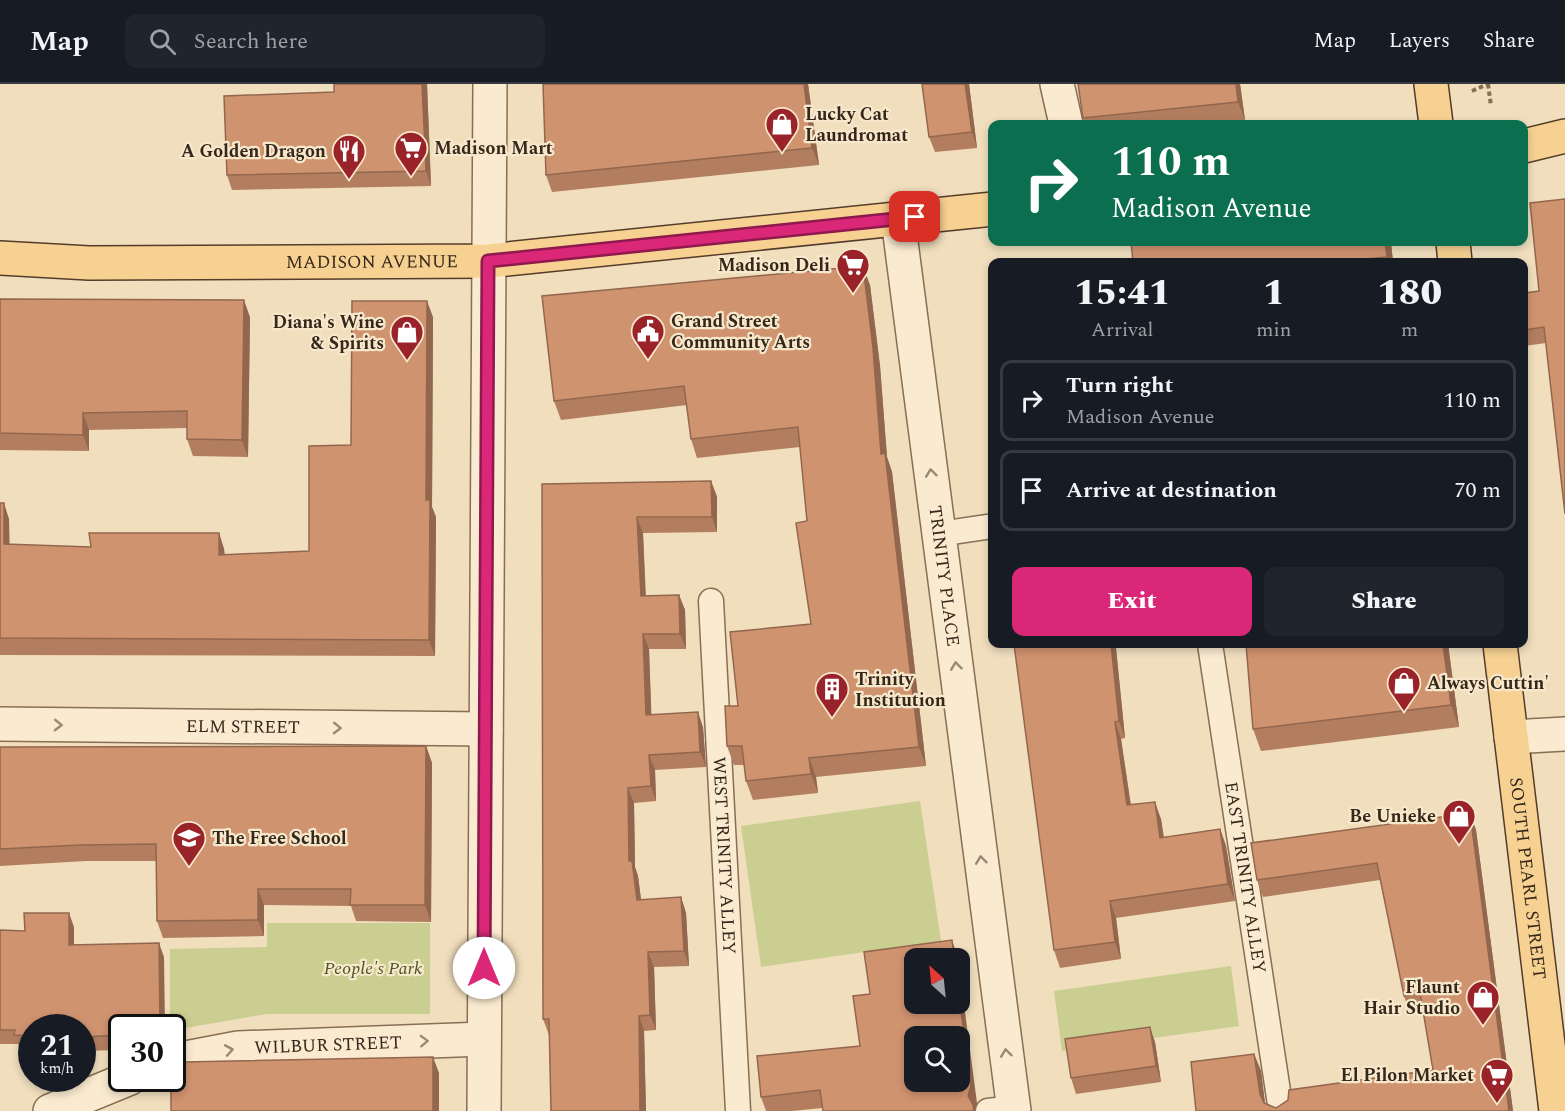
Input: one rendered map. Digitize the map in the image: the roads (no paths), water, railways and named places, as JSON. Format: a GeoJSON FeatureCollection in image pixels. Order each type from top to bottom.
{"type":"FeatureCollection","features":[{"type":"Feature","properties":{"kind":"main road"},"geometry":{"type":"LineString","coordinates":[[1431,84],[1436,120]]}},
{"type":"Feature","properties":{"kind":"main road"},"geometry":{"type":"LineString","coordinates":[[1528,145],[1565,136]]}},
{"type":"Feature","properties":{"kind":"main road","name":"MADISON AVENUE"},"geometry":{"type":"LineString","coordinates":[[0,258],[89,263],[488,261],[988,210]]}},
{"type":"Feature","properties":{"kind":"main road","name":"SOUTH PEARL STREET"},"geometry":{"type":"LineString","coordinates":[[1500,648],[1556,1111]]}},
{"type":"Feature","properties":{"kind":"street"},"geometry":{"type":"LineString","coordinates":[[484,1111],[490,84]]}},
{"type":"Feature","properties":{"kind":"street"},"geometry":{"type":"LineString","coordinates":[[1057,84],[1065,120]]}},
{"type":"Feature","properties":{"kind":"street","name":"TRINITY PLACE"},"geometry":{"type":"LineString","coordinates":[[898,219],[939,534],[1005,1110]]}},
{"type":"Feature","properties":{"kind":"street","name":"ELM STREET"},"geometry":{"type":"LineString","coordinates":[[0,724],[486,729]]}},
{"type":"Feature","properties":{"kind":"street"},"geometry":{"type":"LineString","coordinates":[[1511,738],[1565,734]]}},
{"type":"Feature","properties":{"kind":"street","name":"WILBUR STREET"},"geometry":{"type":"LineString","coordinates":[[186,1059],[238,1048],[484,1039]]}},
{"type":"Feature","properties":{"kind":"street"},"geometry":{"type":"LineString","coordinates":[[50,1111],[108,1087]]}},
{"type":"Feature","properties":{"kind":"lane"},"geometry":{"type":"LineString","coordinates":[[939,534],[988,527]]}},
{"type":"Feature","properties":{"kind":"lane","name":"WEST TRINITY ALLEY"},"geometry":{"type":"LineString","coordinates":[[711,601],[738,1111]]}},
{"type":"Feature","properties":{"kind":"lane","name":"EAST TRINITY ALLEY"},"geometry":{"type":"LineString","coordinates":[[1211,648],[1281,1111]]}},
{"type":"Feature","properties":{"kind":"place","name":"Lucky Cat Laundromat"},"geometry":{"type":"Point","coordinates":[782,153]}},
{"type":"Feature","properties":{"kind":"place","name":"Madison Mart"},"geometry":{"type":"Point","coordinates":[411,177]}},
{"type":"Feature","properties":{"kind":"place","name":"A Golden Dragon"},"geometry":{"type":"Point","coordinates":[349,180]}},
{"type":"Feature","properties":{"kind":"place","name":"Madison Deli"},"geometry":{"type":"Point","coordinates":[853,294]}},
{"type":"Feature","properties":{"kind":"place","name":"Grand Street Community Arts"},"geometry":{"type":"Point","coordinates":[648,360]}},
{"type":"Feature","properties":{"kind":"place","name":"Diana's Wine & Spirits"},"geometry":{"type":"Point","coordinates":[407,361]}},
{"type":"Feature","properties":{"kind":"place","name":"Always Cuttin'"},"geometry":{"type":"Point","coordinates":[1404,712]}},
{"type":"Feature","properties":{"kind":"place","name":"Trinity Institution"},"geometry":{"type":"Point","coordinates":[832,718]}},
{"type":"Feature","properties":{"kind":"place","name":"Be Unieke"},"geometry":{"type":"Point","coordinates":[1459,845]}},
{"type":"Feature","properties":{"kind":"place","name":"The Free School"},"geometry":{"type":"Point","coordinates":[189,867]}},
{"type":"Feature","properties":{"kind":"place","name":"Flaunt Hair Studio"},"geometry":{"type":"Point","coordinates":[1483,1026]}},
{"type":"Feature","properties":{"kind":"place","name":"El Pilon Market"},"geometry":{"type":"Point","coordinates":[1497,1104]}},
{"type":"Feature","properties":{"kind":"park label","name":"People's Park"},"geometry":{"type":"Point","coordinates":[373,968]}}]}
